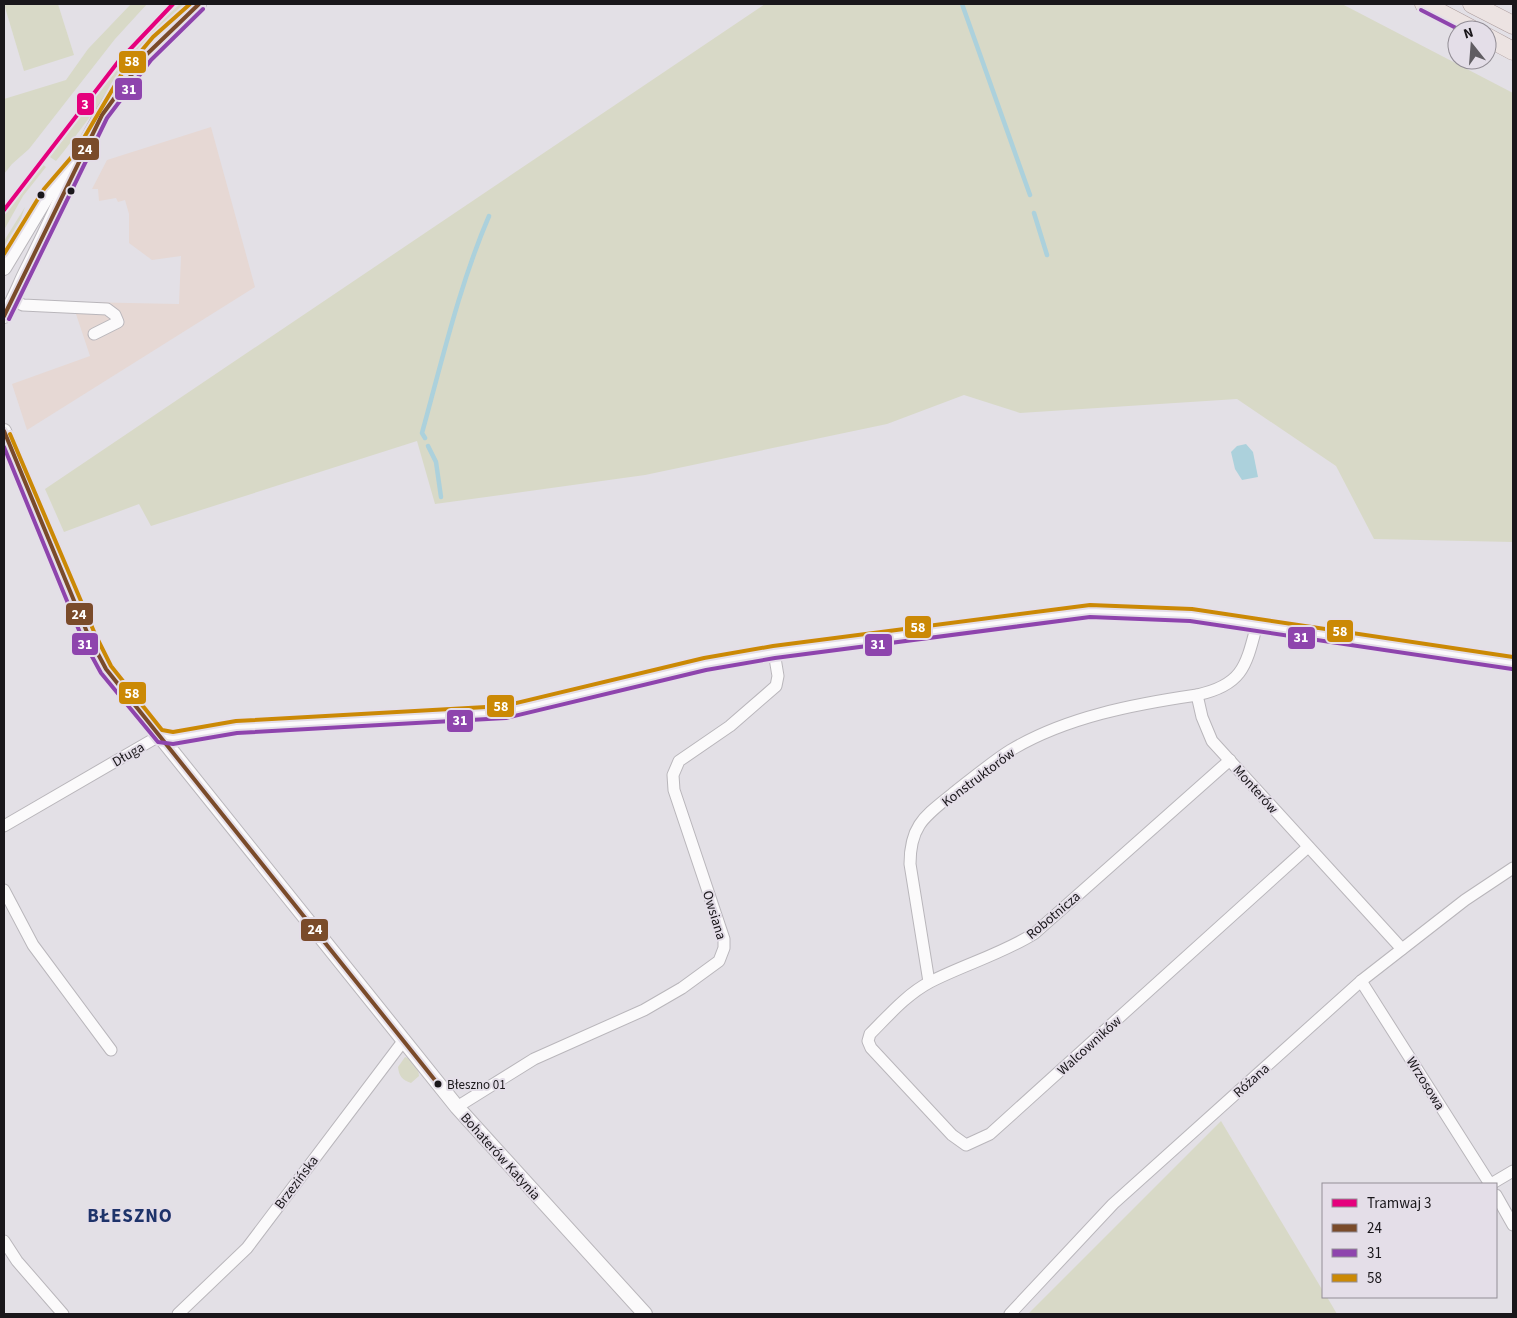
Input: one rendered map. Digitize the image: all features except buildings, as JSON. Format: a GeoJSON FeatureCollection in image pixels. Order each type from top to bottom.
{"type":"FeatureCollection","features":[{"type":"Feature","properties":{"kind":"main road"},"geometry":{"type":"LineString","coordinates":[[1424,4],[1454,20]]}},
{"type":"Feature","properties":{"kind":"main road"},"geometry":{"type":"LineString","coordinates":[[1472,4],[1513,25]]}},
{"type":"Feature","properties":{"kind":"main road"},"geometry":{"type":"LineString","coordinates":[[1497,42],[1513,51]]}},
{"type":"Feature","properties":{"kind":"street"},"geometry":{"type":"LineString","coordinates":[[4,316],[66,194],[80,157],[113,99],[139,62],[178,22],[200,4]]}},
{"type":"Feature","properties":{"kind":"street"},"geometry":{"type":"LineString","coordinates":[[4,268],[49,192],[80,157]]}},
{"type":"Feature","properties":{"kind":"street"},"geometry":{"type":"LineString","coordinates":[[12,300],[23,305],[107,309],[115,315],[118,322],[94,334]]}},
{"type":"Feature","properties":{"kind":"street","name":"Bohaterów Katynia"},"geometry":{"type":"LineString","coordinates":[[5,436],[89,637],[101,661],[457,1107],[646,1314]]}},
{"type":"Feature","properties":{"kind":"street","name":"Długa"},"geometry":{"type":"LineString","coordinates":[[4,826],[159,736],[173,738],[236,727],[505,712],[705,664],[774,652],[1090,611],[1191,615],[1513,663]]}},
{"type":"Feature","properties":{"kind":"street"},"geometry":{"type":"LineString","coordinates":[[1197,695],[1229,685],[1239,676],[1249,657],[1257,624]]}},
{"type":"Feature","properties":{"kind":"street","name":"Owsiana"},"geometry":{"type":"LineString","coordinates":[[457,1107],[534,1058],[644,1010],[682,988],[719,960],[724,948],[724,940],[674,790],[673,775],[679,761],[730,726],[776,686],[778,676],[774,652]]}},
{"type":"Feature","properties":{"kind":"street","name":"Monterów"},"geometry":{"type":"LineString","coordinates":[[1197,695],[1206,730],[1230,760],[1402,949]]}},
{"type":"Feature","properties":{"kind":"street","name":"Konstruktorów"},"geometry":{"type":"LineString","coordinates":[[929,982],[910,864],[910,845],[921,821],[987,767],[1012,750],[1042,735],[1114,712],[1158,701],[1197,695]]}},
{"type":"Feature","properties":{"kind":"street","name":"Robotnicza"},"geometry":{"type":"LineString","coordinates":[[871,1048],[868,1040],[870,1034],[907,998],[929,982],[1008,948],[1035,933],[1230,760]]}},
{"type":"Feature","properties":{"kind":"street","name":"Walcowników"},"geometry":{"type":"LineString","coordinates":[[871,1048],[952,1135],[966,1145],[977,1141],[990,1134],[1308,847]]}},
{"type":"Feature","properties":{"kind":"street","name":"Różana"},"geometry":{"type":"LineString","coordinates":[[1010,1314],[1113,1204],[1361,981],[1465,900],[1513,868]]}},
{"type":"Feature","properties":{"kind":"street"},"geometry":{"type":"LineString","coordinates":[[4,890],[33,944],[111,1050]]}},
{"type":"Feature","properties":{"kind":"street","name":"Wrzosowa"},"geometry":{"type":"LineString","coordinates":[[1361,981],[1489,1183]]}},
{"type":"Feature","properties":{"kind":"street","name":"Brzezińska"},"geometry":{"type":"LineString","coordinates":[[178,1314],[247,1248],[404,1040]]}},
{"type":"Feature","properties":{"kind":"street"},"geometry":{"type":"LineString","coordinates":[[1492,1183],[1513,1171]]}},
{"type":"Feature","properties":{"kind":"street"},"geometry":{"type":"LineString","coordinates":[[1497,1196],[1513,1225]]}},
{"type":"Feature","properties":{"kind":"street"},"geometry":{"type":"LineString","coordinates":[[4,1241],[18,1261],[63,1314]]}},
{"type":"Feature","properties":{"kind":"shaded area"},"geometry":{"type":"Polygon","coordinates":[[[211,127],[255,287],[27,430],[12,384],[90,356],[75,311],[80,302],[179,304],[181,256],[152,260],[129,243],[129,214],[125,200],[118,202],[116,198],[99,201],[98,189],[92,189],[107,160],[211,127]]]}},
{"type":"Feature","properties":{"kind":"green space"},"geometry":{"type":"Polygon","coordinates":[[[4,4],[58,4],[74,55],[24,71],[4,4]]]}},
{"type":"Feature","properties":{"kind":"green space"},"geometry":{"type":"Polygon","coordinates":[[[131,4],[147,4],[115,39],[29,149],[4,174],[4,99],[66,80],[88,49],[131,4]]]}},
{"type":"Feature","properties":{"kind":"green space"},"geometry":{"type":"Polygon","coordinates":[[[180,4],[187,4],[168,21],[133,59],[56,161],[50,157],[127,58],[161,21],[180,4]]]}},
{"type":"Feature","properties":{"kind":"green space"},"geometry":{"type":"Polygon","coordinates":[[[765,4],[1342,4],[1447,59],[1447,70],[1469,70],[1513,93],[1513,542],[1374,539],[1336,466],[1237,399],[1020,413],[964,395],[887,424],[645,475],[435,504],[417,441],[151,526],[139,504],[64,532],[45,489],[765,4]]]}},
{"type":"Feature","properties":{"kind":"green space"},"geometry":{"type":"Polygon","coordinates":[[[42,164],[46,167],[23,196],[4,230],[4,215],[42,164]]]}},
{"type":"Feature","properties":{"kind":"green space"},"geometry":{"type":"Polygon","coordinates":[[[25,207],[15,235],[4,251],[4,241],[25,207]]]}},
{"type":"Feature","properties":{"kind":"green space"},"geometry":{"type":"Polygon","coordinates":[[[405,1057],[413,1062],[419,1073],[419,1076],[411,1083],[403,1079],[398,1070],[405,1057]]]}},
{"type":"Feature","properties":{"kind":"green space"},"geometry":{"type":"Polygon","coordinates":[[[1221,1121],[1322,1289],[1322,1298],[1328,1298],[1337,1314],[1028,1314],[1221,1121]]]}},
{"type":"Feature","properties":{"kind":"water"},"geometry":{"type":"Polygon","coordinates":[[[1246,444],[1253,452],[1258,477],[1242,480],[1235,469],[1231,452],[1237,446],[1246,444]]]}},
{"type":"Feature","properties":{"kind":"waterway"},"geometry":{"type":"LineString","coordinates":[[962,4],[1030,195]]}},
{"type":"Feature","properties":{"kind":"waterway"},"geometry":{"type":"LineString","coordinates":[[1034,213],[1047,255]]}},
{"type":"Feature","properties":{"kind":"waterway"},"geometry":{"type":"LineString","coordinates":[[425,438],[422,433],[452,324],[478,242],[489,216]]}},
{"type":"Feature","properties":{"kind":"waterway"},"geometry":{"type":"LineString","coordinates":[[428,446],[436,462],[441,497]]}},
{"type":"Feature","properties":{"kind":"tram line","name":"3"},"geometry":{"type":"LineString","coordinates":[[4,210],[118,62],[173,4]]}},
{"type":"Feature","properties":{"kind":"transit line","name":"58"},"geometry":{"type":"LineString","coordinates":[[4,254],[44,189],[75,153],[121,75],[153,37],[190,4]]}},
{"type":"Feature","properties":{"kind":"transit line","name":"24"},"geometry":{"type":"LineString","coordinates":[[4,316],[102,115],[146,55],[199,4]]}},
{"type":"Feature","properties":{"kind":"transit line","name":"31"},"geometry":{"type":"LineString","coordinates":[[9,319],[107,118],[151,60],[203,9]]}},
{"type":"Feature","properties":{"kind":"transit line","name":"31"},"geometry":{"type":"LineString","coordinates":[[1421,10],[1447,23]]}},
{"type":"Feature","properties":{"kind":"transit line","name":"24"},"geometry":{"type":"LineString","coordinates":[[4,431],[89,637],[106,669],[438,1084]]}},
{"type":"Feature","properties":{"kind":"transit line","name":"58"},"geometry":{"type":"LineString","coordinates":[[10,434],[95,634],[111,666],[162,730],[173,732],[236,721],[504,706],[704,658],[773,646],[1090,605],[1192,609],[1513,657]]}},
{"type":"Feature","properties":{"kind":"transit line","name":"31"},"geometry":{"type":"LineString","coordinates":[[4,447],[83,640],[101,673],[158,742],[173,744],[237,733],[506,718],[706,670],[775,658],[1090,617],[1190,621],[1512,669]]}},
{"type":"Feature","properties":{"kind":"place","name":"Błeszno 01"},"geometry":{"type":"Point","coordinates":[438,1084]}},
{"type":"Feature","properties":{"kind":"district","name":"BŁESZNO"},"geometry":{"type":"Point","coordinates":[130,1215]}}]}
